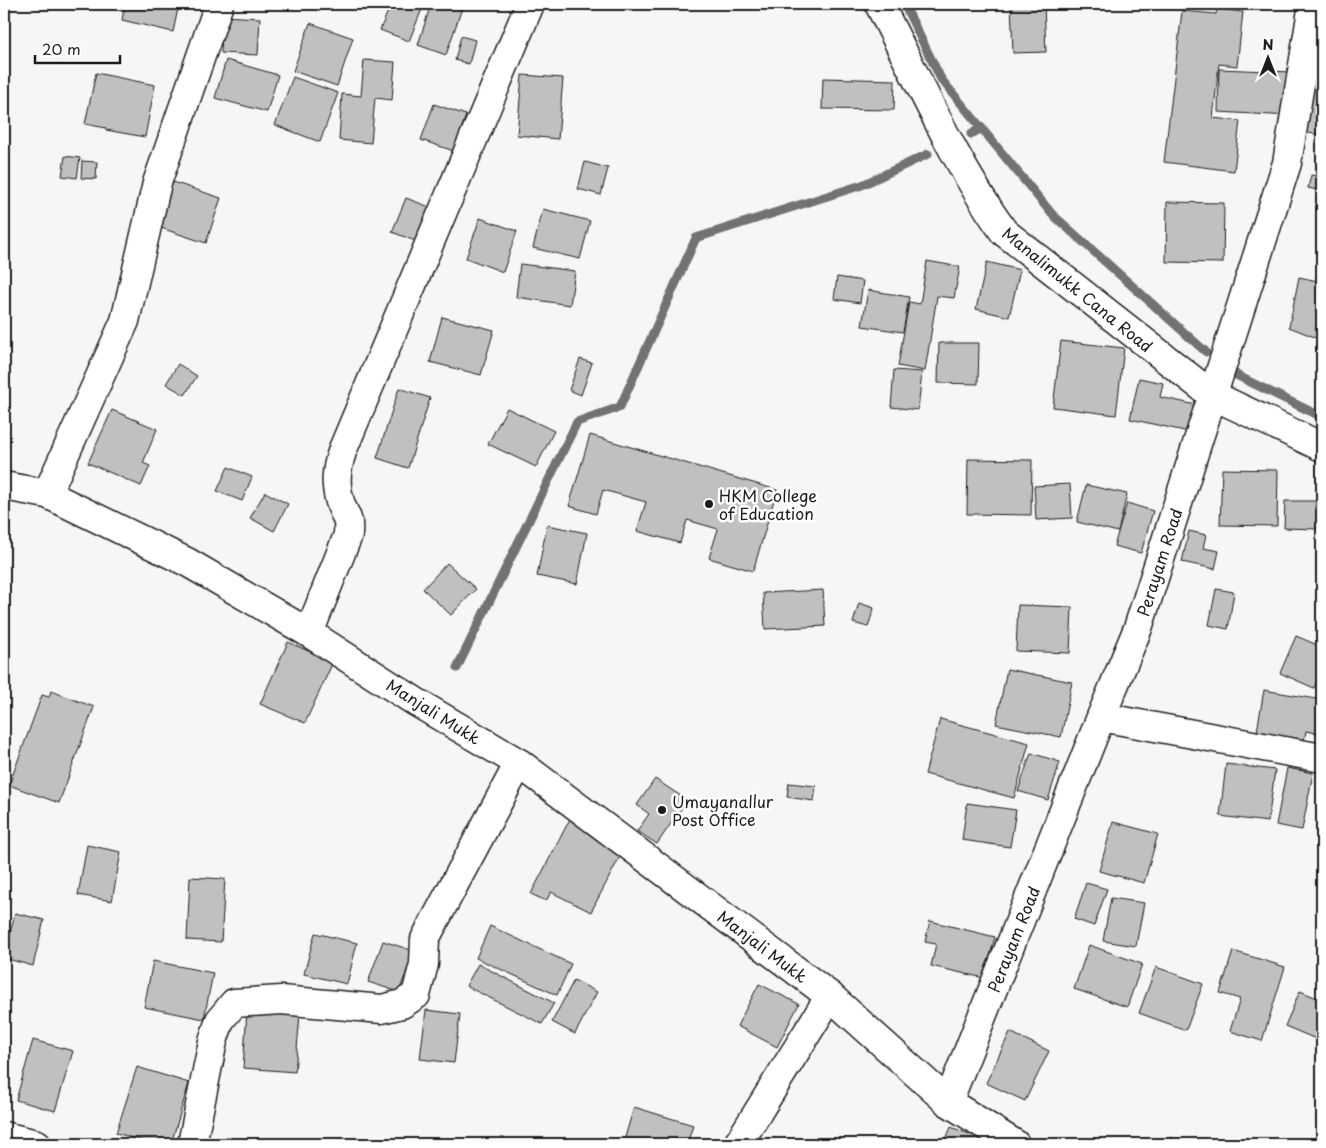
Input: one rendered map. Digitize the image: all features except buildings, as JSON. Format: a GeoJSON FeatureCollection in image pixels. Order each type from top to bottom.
{"type":"FeatureCollection","features":[{"type":"Feature","properties":{"kind":"street"},"geometry":{"type":"LineString","coordinates":[[47,494],[125,322],[157,184],[219,4]]}},
{"type":"Feature","properties":{"kind":"street"},"geometry":{"type":"LineString","coordinates":[[310,633],[348,535],[349,520],[341,505],[337,486],[337,468],[343,449],[530,4]]}},
{"type":"Feature","properties":{"kind":"street","name":"Manalimukk Cana Road"},"geometry":{"type":"LineString","coordinates":[[879,4],[956,154],[985,205],[1004,232],[1212,396],[1322,448]]}},
{"type":"Feature","properties":{"kind":"street"},"geometry":{"type":"LineString","coordinates":[[1314,4],[1322,7]]}},
{"type":"Feature","properties":{"kind":"street","name":"Perayam Road"},"geometry":{"type":"LineString","coordinates":[[948,1102],[1138,628],[1287,163],[1314,4]]}},
{"type":"Feature","properties":{"kind":"street","name":"Manjali Mukk"},"geometry":{"type":"LineString","coordinates":[[4,486],[47,494],[187,562],[310,633],[416,702],[519,764],[830,996],[948,1102],[1015,1144]]}},
{"type":"Feature","properties":{"kind":"street"},"geometry":{"type":"LineString","coordinates":[[1101,717],[1322,758]]}},
{"type":"Feature","properties":{"kind":"street"},"geometry":{"type":"LineString","coordinates":[[192,1144],[213,1041],[220,1020],[234,1003],[281,1000],[382,1009],[402,1004],[416,995],[424,964],[425,939],[519,764]]}},
{"type":"Feature","properties":{"kind":"street"},"geometry":{"type":"LineString","coordinates":[[738,1144],[830,996]]}},
{"type":"Feature","properties":{"kind":"street"},"geometry":{"type":"LineString","coordinates":[[4,1136],[37,1144]]}},
{"type":"Feature","properties":{"kind":"waterway"},"geometry":{"type":"LineString","coordinates":[[904,4],[941,79],[1052,214],[1206,352]]}},
{"type":"Feature","properties":{"kind":"waterway"},"geometry":{"type":"LineString","coordinates":[[971,134],[982,128]]}},
{"type":"Feature","properties":{"kind":"waterway"},"geometry":{"type":"LineString","coordinates":[[457,668],[577,422],[620,407],[696,238],[862,185],[928,154]]}},
{"type":"Feature","properties":{"kind":"waterway"},"geometry":{"type":"LineString","coordinates":[[1232,371],[1238,376],[1322,417]]}},
{"type":"Feature","properties":{"kind":"place","name":"HKM College of Education"},"geometry":{"type":"Point","coordinates":[709,504]}},
{"type":"Feature","properties":{"kind":"place","name":"Umayanallur Post Office"},"geometry":{"type":"Point","coordinates":[662,810]}}]}
